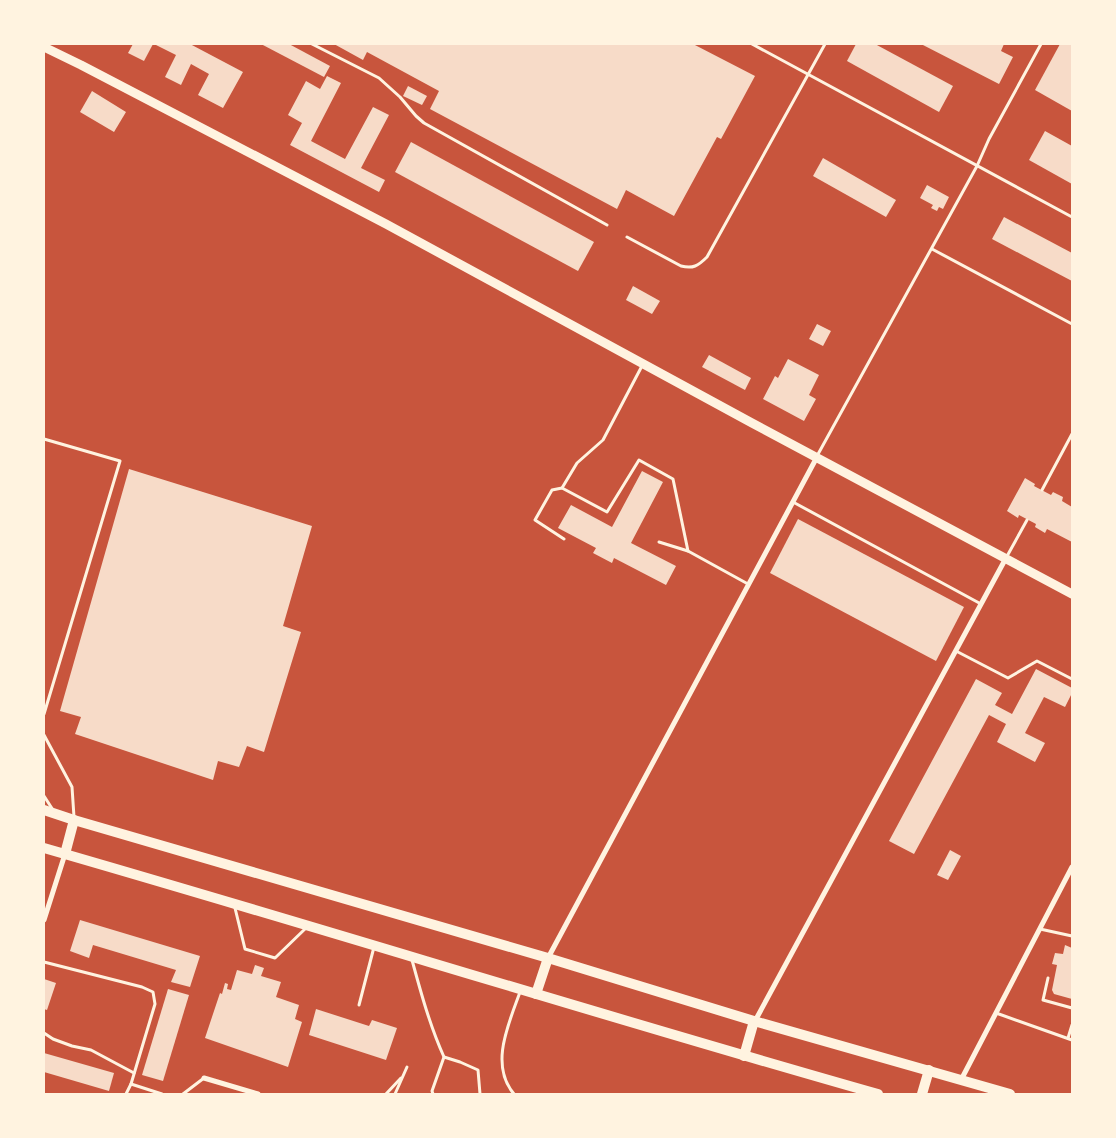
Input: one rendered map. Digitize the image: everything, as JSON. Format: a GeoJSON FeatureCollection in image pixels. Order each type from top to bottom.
{"type":"FeatureCollection","features":[{"type":"Feature","properties":{"kind":"main road"},"geometry":{"type":"LineString","coordinates":[[44,810],[548,958],[754,1021],[1010,1094]]}},
{"type":"Feature","properties":{"kind":"main road"},"geometry":{"type":"LineString","coordinates":[[65,854],[74,820]]}},
{"type":"Feature","properties":{"kind":"main road"},"geometry":{"type":"LineString","coordinates":[[44,848],[878,1094]]}},
{"type":"Feature","properties":{"kind":"main road"},"geometry":{"type":"LineString","coordinates":[[536,994],[548,958]]}},
{"type":"Feature","properties":{"kind":"main road"},"geometry":{"type":"LineString","coordinates":[[744,1056],[754,1021]]}},
{"type":"Feature","properties":{"kind":"main road"},"geometry":{"type":"LineString","coordinates":[[922,1094],[929,1070]]}},
{"type":"Feature","properties":{"kind":"street"},"geometry":{"type":"LineString","coordinates":[[44,47],[386,224],[1072,594]]}},
{"type":"Feature","properties":{"kind":"street"},"geometry":{"type":"LineString","coordinates":[[548,958],[816,457]]}},
{"type":"Feature","properties":{"kind":"street"},"geometry":{"type":"LineString","coordinates":[[754,1021],[1006,558]]}},
{"type":"Feature","properties":{"kind":"street"},"geometry":{"type":"LineString","coordinates":[[44,920],[65,854]]}},
{"type":"Feature","properties":{"kind":"street"},"geometry":{"type":"LineString","coordinates":[[961,1080],[1072,868]]}},
{"type":"Feature","properties":{"kind":"street"},"geometry":{"type":"LineString","coordinates":[[204,1078],[258,1094]]}},
{"type":"Feature","properties":{"kind":"lane"},"geometry":{"type":"LineString","coordinates":[[312,44],[379,78],[424,123],[607,225]]}},
{"type":"Feature","properties":{"kind":"lane"},"geometry":{"type":"LineString","coordinates":[[752,44],[1072,217]]}},
{"type":"Feature","properties":{"kind":"lane"},"geometry":{"type":"LineString","coordinates":[[627,237],[681,266],[690,268],[700,264],[707,257],[825,44]]}},
{"type":"Feature","properties":{"kind":"lane"},"geometry":{"type":"LineString","coordinates":[[816,457],[932,249],[1041,44]]}},
{"type":"Feature","properties":{"kind":"lane"},"geometry":{"type":"LineString","coordinates":[[932,249],[1072,324]]}},
{"type":"Feature","properties":{"kind":"lane"},"geometry":{"type":"LineString","coordinates":[[562,488],[577,463],[603,440],[643,364]]}},
{"type":"Feature","properties":{"kind":"lane"},"geometry":{"type":"LineString","coordinates":[[1042,490],[1072,434]]}},
{"type":"Feature","properties":{"kind":"lane"},"geometry":{"type":"LineString","coordinates":[[44,439],[120,461],[44,714]]}},
{"type":"Feature","properties":{"kind":"lane"},"geometry":{"type":"LineString","coordinates":[[564,539],[535,520],[552,490],[562,488],[607,512],[638,460],[673,478],[688,551]]}},
{"type":"Feature","properties":{"kind":"lane"},"geometry":{"type":"LineString","coordinates":[[793,501],[981,604]]}},
{"type":"Feature","properties":{"kind":"lane"},"geometry":{"type":"LineString","coordinates":[[1006,558],[1027,520]]}},
{"type":"Feature","properties":{"kind":"lane"},"geometry":{"type":"LineString","coordinates":[[658,542],[688,551],[748,584]]}},
{"type":"Feature","properties":{"kind":"lane"},"geometry":{"type":"LineString","coordinates":[[956,651],[1008,678],[1037,660],[1072,679]]}},
{"type":"Feature","properties":{"kind":"lane"},"geometry":{"type":"LineString","coordinates":[[44,735],[72,787],[74,820]]}},
{"type":"Feature","properties":{"kind":"lane"},"geometry":{"type":"LineString","coordinates":[[44,796],[56,814]]}},
{"type":"Feature","properties":{"kind":"lane"},"geometry":{"type":"LineString","coordinates":[[235,904],[245,949],[260,954],[275,958],[308,926]]}},
{"type":"Feature","properties":{"kind":"lane"},"geometry":{"type":"LineString","coordinates":[[1040,929],[1072,936]]}},
{"type":"Feature","properties":{"kind":"lane"},"geometry":{"type":"LineString","coordinates":[[359,1005],[374,946]]}},
{"type":"Feature","properties":{"kind":"lane"},"geometry":{"type":"LineString","coordinates":[[411,957],[431,1025],[444,1057],[432,1093]]}},
{"type":"Feature","properties":{"kind":"lane"},"geometry":{"type":"LineString","coordinates":[[44,962],[142,987],[152,992],[155,1004],[131,1084],[126,1094]]}},
{"type":"Feature","properties":{"kind":"lane"},"geometry":{"type":"LineString","coordinates":[[1048,978],[1044,1000],[1072,1008]]}},
{"type":"Feature","properties":{"kind":"lane"},"geometry":{"type":"LineString","coordinates":[[514,1094],[509,1089],[502,1068],[504,1040],[521,989]]}},
{"type":"Feature","properties":{"kind":"lane"},"geometry":{"type":"LineString","coordinates":[[996,1013],[1070,1039],[1072,1025]]}},
{"type":"Feature","properties":{"kind":"lane"},"geometry":{"type":"LineString","coordinates":[[44,1033],[53,1039],[72,1046],[91,1050],[134,1074]]}},
{"type":"Feature","properties":{"kind":"lane"},"geometry":{"type":"LineString","coordinates":[[444,1057],[478,1070],[480,1094]]}},
{"type":"Feature","properties":{"kind":"lane"},"geometry":{"type":"LineString","coordinates":[[395,1094],[407,1067]]}},
{"type":"Feature","properties":{"kind":"lane"},"geometry":{"type":"LineString","coordinates":[[183,1094],[204,1078]]}},
{"type":"Feature","properties":{"kind":"lane"},"geometry":{"type":"LineString","coordinates":[[386,1094],[402,1078]]}},
{"type":"Feature","properties":{"kind":"lane"},"geometry":{"type":"LineString","coordinates":[[131,1084],[162,1094]]}},
{"type":"Feature","properties":{"kind":"building"},"geometry":{"type":"Polygon","coordinates":[[[133,44],[153,44],[144,61],[128,53],[133,44]]]}},
{"type":"Feature","properties":{"kind":"building"},"geometry":{"type":"Polygon","coordinates":[[[154,44],[190,44],[243,72],[223,108],[198,95],[209,74],[191,64],[181,85],[165,77],[176,55],[154,44]]]}},
{"type":"Feature","properties":{"kind":"building"},"geometry":{"type":"Polygon","coordinates":[[[261,44],[289,44],[330,66],[324,77],[261,44]]]}},
{"type":"Feature","properties":{"kind":"building"},"geometry":{"type":"Polygon","coordinates":[[[334,44],[693,44],[755,76],[721,139],[717,137],[674,216],[626,190],[617,209],[430,109],[439,91],[367,52],[363,60],[334,44]]]}},
{"type":"Feature","properties":{"kind":"building"},"geometry":{"type":"Polygon","coordinates":[[[856,44],[875,44],[953,86],[939,112],[847,61],[856,44]]]}},
{"type":"Feature","properties":{"kind":"building"},"geometry":{"type":"Polygon","coordinates":[[[921,44],[1004,44],[1001,51],[1013,57],[999,84],[921,44]]]}},
{"type":"Feature","properties":{"kind":"building"},"geometry":{"type":"Polygon","coordinates":[[[1060,44],[1072,44],[1072,111],[1035,90],[1060,44]]]}},
{"type":"Feature","properties":{"kind":"building"},"geometry":{"type":"Polygon","coordinates":[[[327,76],[341,83],[311,141],[345,159],[373,107],[389,115],[361,168],[385,180],[379,192],[290,145],[302,123],[288,115],[306,81],[320,89],[327,76]]]}},
{"type":"Feature","properties":{"kind":"building"},"geometry":{"type":"Polygon","coordinates":[[[408,86],[427,96],[422,105],[403,96],[408,86]]]}},
{"type":"Feature","properties":{"kind":"building"},"geometry":{"type":"Polygon","coordinates":[[[92,91],[126,112],[114,132],[80,112],[92,91]]]}},
{"type":"Feature","properties":{"kind":"building"},"geometry":{"type":"Polygon","coordinates":[[[1045,131],[1072,146],[1072,184],[1029,160],[1045,131]]]}},
{"type":"Feature","properties":{"kind":"building"},"geometry":{"type":"Polygon","coordinates":[[[411,142],[594,242],[578,271],[395,172],[411,142]]]}},
{"type":"Feature","properties":{"kind":"building"},"geometry":{"type":"Polygon","coordinates":[[[823,158],[896,200],[886,217],[813,176],[823,158]]]}},
{"type":"Feature","properties":{"kind":"building"},"geometry":{"type":"Polygon","coordinates":[[[927,185],[949,197],[943,209],[939,207],[937,211],[931,208],[933,205],[920,198],[927,185]]]}},
{"type":"Feature","properties":{"kind":"building"},"geometry":{"type":"Polygon","coordinates":[[[1004,217],[1072,253],[1072,281],[992,239],[1004,217]]]}},
{"type":"Feature","properties":{"kind":"building"},"geometry":{"type":"Polygon","coordinates":[[[633,286],[660,301],[652,314],[626,300],[633,286]]]}},
{"type":"Feature","properties":{"kind":"building"},"geometry":{"type":"Polygon","coordinates":[[[817,324],[831,331],[823,346],[809,339],[817,324]]]}},
{"type":"Feature","properties":{"kind":"building"},"geometry":{"type":"Polygon","coordinates":[[[709,355],[751,378],[745,390],[702,367],[709,355]]]}},
{"type":"Feature","properties":{"kind":"building"},"geometry":{"type":"Polygon","coordinates":[[[788,359],[819,375],[809,395],[816,399],[804,421],[763,399],[775,376],[778,378],[788,359]]]}},
{"type":"Feature","properties":{"kind":"building"},"geometry":{"type":"Polygon","coordinates":[[[129,469],[312,526],[283,626],[301,632],[264,752],[247,746],[239,767],[218,761],[213,780],[75,734],[81,717],[60,711],[129,469]]]}},
{"type":"Feature","properties":{"kind":"building"},"geometry":{"type":"Polygon","coordinates":[[[642,471],[663,482],[631,543],[676,566],[666,585],[614,558],[612,563],[593,553],[596,548],[558,528],[571,505],[612,527],[642,471]]]}},
{"type":"Feature","properties":{"kind":"building"},"geometry":{"type":"Polygon","coordinates":[[[1025,478],[1035,484],[1034,486],[1051,495],[1053,492],[1063,497],[1062,501],[1072,507],[1072,542],[1047,529],[1045,533],[1035,527],[1036,524],[1019,515],[1018,518],[1007,511],[1025,478]]]}},
{"type":"Feature","properties":{"kind":"building"},"geometry":{"type":"Polygon","coordinates":[[[798,519],[964,607],[936,661],[770,573],[798,519]]]}},
{"type":"Feature","properties":{"kind":"building"},"geometry":{"type":"Polygon","coordinates":[[[1036,669],[1072,688],[1072,693],[1065,707],[1044,697],[1025,733],[1045,743],[1035,762],[997,742],[1006,724],[989,715],[914,854],[889,841],[976,679],[1002,693],[995,705],[1012,714],[1036,669]]]}},
{"type":"Feature","properties":{"kind":"building"},"geometry":{"type":"Polygon","coordinates":[[[950,850],[961,856],[948,880],[937,875],[950,850]]]}},
{"type":"Feature","properties":{"kind":"building"},"geometry":{"type":"Polygon","coordinates":[[[80,920],[200,956],[190,987],[171,982],[176,970],[93,945],[89,958],[70,951],[80,920]]]}},
{"type":"Feature","properties":{"kind":"building"},"geometry":{"type":"Polygon","coordinates":[[[1065,945],[1072,948],[1072,999],[1054,994],[1052,990],[1057,965],[1052,964],[1055,953],[1063,954],[1065,945]]]}},
{"type":"Feature","properties":{"kind":"building"},"geometry":{"type":"Polygon","coordinates":[[[255,965],[264,968],[261,976],[281,982],[276,997],[299,1005],[295,1019],[302,1022],[288,1067],[205,1038],[225,983],[228,984],[227,989],[231,990],[237,970],[252,974],[255,965]]]}},
{"type":"Feature","properties":{"kind":"building"},"geometry":{"type":"Polygon","coordinates":[[[44,979],[56,983],[47,1010],[44,1009],[44,979]]]}},
{"type":"Feature","properties":{"kind":"building"},"geometry":{"type":"Polygon","coordinates":[[[168,989],[189,995],[163,1081],[142,1075],[168,989]]]}},
{"type":"Feature","properties":{"kind":"building"},"geometry":{"type":"Polygon","coordinates":[[[316,1009],[369,1026],[372,1020],[397,1028],[386,1060],[309,1035],[316,1009]]]}},
{"type":"Feature","properties":{"kind":"building"},"geometry":{"type":"Polygon","coordinates":[[[44,1053],[114,1073],[109,1091],[44,1072],[44,1053]]]}}]}
